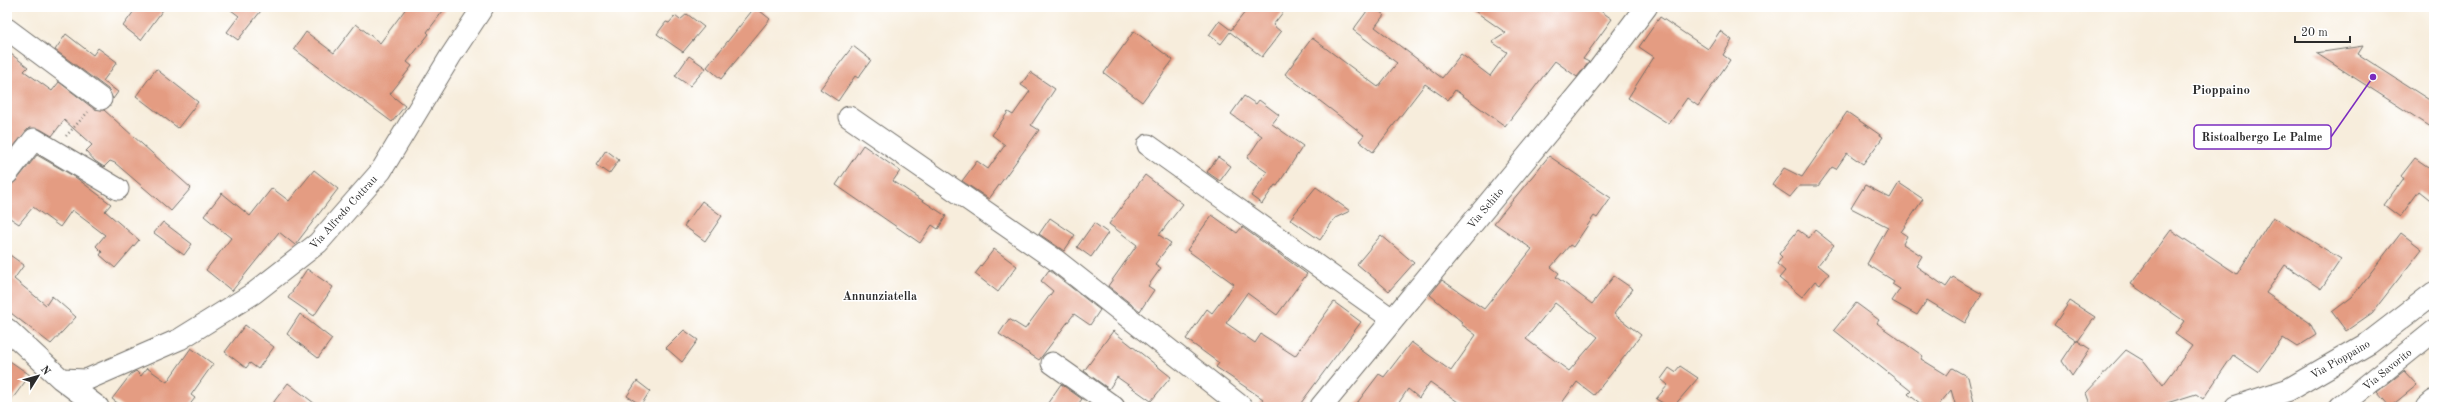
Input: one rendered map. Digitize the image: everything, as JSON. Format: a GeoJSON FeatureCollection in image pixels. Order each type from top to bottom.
{"type":"FeatureCollection","features":[{"type":"Feature","properties":{"kind":"main road","name":"Via Schito"},"geometry":{"type":"LineString","coordinates":[[1321,407],[1597,72],[1646,7]]}},
{"type":"Feature","properties":{"kind":"main road","name":"Via Pioppaino"},"geometry":{"type":"LineString","coordinates":[[2236,407],[2288,390],[2369,343],[2434,292]]}},
{"type":"Feature","properties":{"kind":"main road"},"geometry":{"type":"LineString","coordinates":[[2427,407],[2434,401]]}},
{"type":"Feature","properties":{"kind":"street","name":"Via Alfredo Cottrau"},"geometry":{"type":"LineString","coordinates":[[68,379],[86,380],[180,339],[254,293],[318,243],[381,170],[450,57],[483,7]]}},
{"type":"Feature","properties":{"kind":"street"},"geometry":{"type":"LineString","coordinates":[[7,29],[101,99]]}},
{"type":"Feature","properties":{"kind":"street"},"geometry":{"type":"LineString","coordinates":[[848,117],[1057,261],[1242,407]]}},
{"type":"Feature","properties":{"kind":"street"},"geometry":{"type":"LineString","coordinates":[[7,174],[34,139],[118,189]]}},
{"type":"Feature","properties":{"kind":"street"},"geometry":{"type":"LineString","coordinates":[[1148,145],[1392,319]]}},
{"type":"Feature","properties":{"kind":"street"},"geometry":{"type":"LineString","coordinates":[[7,329],[68,379],[98,407]]}},
{"type":"Feature","properties":{"kind":"street","name":"Via Savorito"},"geometry":{"type":"LineString","coordinates":[[2340,407],[2434,331]]}},
{"type":"Feature","properties":{"kind":"street"},"geometry":{"type":"LineString","coordinates":[[1052,363],[1114,407]]}},
{"type":"Feature","properties":{"kind":"path"},"geometry":{"type":"LineString","coordinates":[[53,150],[101,99]]}},
{"type":"Feature","properties":{"kind":"building"},"geometry":{"type":"Polygon","coordinates":[[[137,7],[165,7],[141,40],[123,26],[137,7]]]}},
{"type":"Feature","properties":{"kind":"building"},"geometry":{"type":"Polygon","coordinates":[[[227,7],[264,7],[238,40],[227,32],[239,16],[227,7]]]}},
{"type":"Feature","properties":{"kind":"building"},"geometry":{"type":"Polygon","coordinates":[[[407,7],[446,7],[427,32],[429,34],[407,62],[412,66],[390,94],[405,106],[392,122],[294,49],[306,32],[334,53],[356,24],[380,43],[407,7]]]}},
{"type":"Feature","properties":{"kind":"building"},"geometry":{"type":"Polygon","coordinates":[[[755,7],[770,19],[721,79],[707,67],[755,7]]]}},
{"type":"Feature","properties":{"kind":"building"},"geometry":{"type":"Polygon","coordinates":[[[1249,7],[1287,7],[1273,25],[1281,32],[1262,57],[1230,32],[1221,44],[1209,35],[1219,21],[1231,30],[1249,7]]]}},
{"type":"Feature","properties":{"kind":"building"},"geometry":{"type":"Polygon","coordinates":[[[1370,7],[1374,7],[1384,15],[1375,27],[1442,78],[1461,54],[1490,76],[1507,52],[1492,42],[1506,33],[1469,7],[1595,7],[1612,19],[1583,59],[1589,62],[1577,77],[1555,61],[1505,126],[1455,90],[1448,100],[1425,84],[1373,152],[1359,141],[1364,135],[1285,74],[1312,38],[1378,87],[1397,63],[1353,30],[1370,7]]]}},
{"type":"Feature","properties":{"kind":"building"},"geometry":{"type":"Polygon","coordinates":[[[687,14],[704,27],[683,52],[657,34],[666,22],[669,23],[675,16],[680,20],[687,14]]]}},
{"type":"Feature","properties":{"kind":"building"},"geometry":{"type":"Polygon","coordinates":[[[1660,17],[1708,49],[1720,31],[1732,40],[1723,55],[1730,60],[1698,106],[1687,98],[1669,124],[1628,98],[1654,57],[1639,47],[1660,17]]]}},
{"type":"Feature","properties":{"kind":"building"},"geometry":{"type":"Polygon","coordinates":[[[1134,31],[1173,60],[1142,102],[1104,73],[1134,31]]]}},
{"type":"Feature","properties":{"kind":"building"},"geometry":{"type":"Polygon","coordinates":[[[66,34],[93,55],[98,48],[117,62],[103,81],[118,92],[113,99],[108,89],[55,50],[66,34]]]}},
{"type":"Feature","properties":{"kind":"building"},"geometry":{"type":"Polygon","coordinates":[[[853,46],[871,60],[858,78],[855,76],[838,101],[820,89],[853,46]]]}},
{"type":"Feature","properties":{"kind":"building"},"geometry":{"type":"Polygon","coordinates":[[[2363,46],[2358,54],[2434,103],[2434,129],[2316,53],[2363,46]]]}},
{"type":"Feature","properties":{"kind":"building"},"geometry":{"type":"Polygon","coordinates":[[[7,51],[28,67],[24,71],[52,91],[59,82],[94,109],[104,110],[191,188],[171,211],[115,163],[110,161],[104,167],[95,161],[86,151],[92,145],[64,120],[52,136],[40,129],[29,128],[13,147],[7,142],[7,51]]]}},
{"type":"Feature","properties":{"kind":"building"},"geometry":{"type":"Polygon","coordinates":[[[689,56],[706,68],[690,86],[675,76],[689,56]]]}},
{"type":"Feature","properties":{"kind":"building"},"geometry":{"type":"Polygon","coordinates":[[[156,69],[198,102],[178,128],[136,96],[156,69]]]}},
{"type":"Feature","properties":{"kind":"building"},"geometry":{"type":"Polygon","coordinates":[[[1030,72],[1055,89],[1031,125],[1039,130],[989,199],[962,181],[977,161],[988,169],[1005,145],[992,135],[1008,112],[1013,115],[1030,91],[1021,85],[1030,72]]]}},
{"type":"Feature","properties":{"kind":"building"},"geometry":{"type":"Polygon","coordinates":[[[1244,96],[1256,104],[1259,100],[1279,115],[1272,124],[1303,146],[1277,186],[1275,185],[1262,204],[1251,196],[1267,172],[1247,158],[1262,136],[1231,114],[1244,96]]]}},
{"type":"Feature","properties":{"kind":"building"},"geometry":{"type":"Polygon","coordinates":[[[1847,112],[1883,137],[1863,164],[1847,153],[1836,169],[1832,167],[1818,186],[1799,186],[1790,197],[1772,185],[1784,168],[1802,177],[1847,112]]]}},
{"type":"Feature","properties":{"kind":"building"},"geometry":{"type":"Polygon","coordinates":[[[863,145],[900,171],[893,181],[946,216],[938,229],[932,225],[920,243],[836,185],[863,145]]]}},
{"type":"Feature","properties":{"kind":"building"},"geometry":{"type":"Polygon","coordinates":[[[606,150],[619,160],[609,174],[596,165],[606,150]]]}},
{"type":"Feature","properties":{"kind":"building"},"geometry":{"type":"Polygon","coordinates":[[[37,155],[75,177],[111,204],[105,211],[139,240],[115,268],[100,255],[102,252],[96,246],[105,235],[72,210],[60,227],[33,207],[19,224],[7,216],[7,186],[16,181],[37,155]]]}},
{"type":"Feature","properties":{"kind":"building"},"geometry":{"type":"Polygon","coordinates":[[[1549,156],[1611,198],[1597,218],[1594,216],[1573,247],[1570,245],[1551,267],[1559,273],[1556,277],[1592,304],[1614,276],[1633,289],[1614,314],[1641,335],[1594,395],[1577,382],[1559,407],[1465,407],[1430,382],[1419,398],[1408,389],[1396,407],[1354,407],[1379,374],[1384,377],[1411,342],[1451,371],[1476,335],[1461,324],[1462,322],[1430,295],[1442,280],[1484,309],[1532,249],[1494,223],[1549,156]],[[1555,303],[1526,339],[1569,371],[1598,337],[1555,303]]]}},
{"type":"Feature","properties":{"kind":"building"},"geometry":{"type":"Polygon","coordinates":[[[1218,157],[1231,166],[1220,181],[1207,172],[1218,157]]]}},
{"type":"Feature","properties":{"kind":"building"},"geometry":{"type":"Polygon","coordinates":[[[2415,158],[2434,171],[2434,203],[2419,191],[2400,217],[2384,205],[2403,179],[2401,176],[2415,158]]]}},
{"type":"Feature","properties":{"kind":"building"},"geometry":{"type":"Polygon","coordinates":[[[314,170],[338,189],[295,245],[279,232],[232,291],[206,270],[231,238],[204,216],[222,193],[250,216],[272,188],[289,201],[314,170]]]}},
{"type":"Feature","properties":{"kind":"building"},"geometry":{"type":"Polygon","coordinates":[[[1145,175],[1183,204],[1159,235],[1171,243],[1155,264],[1161,268],[1148,286],[1154,290],[1140,311],[1108,286],[1137,245],[1109,224],[1145,175]]]}},
{"type":"Feature","properties":{"kind":"building"},"geometry":{"type":"Polygon","coordinates":[[[1899,183],[1923,199],[1901,232],[1907,236],[1903,244],[1922,256],[1916,266],[1946,287],[1953,277],[1982,294],[1965,323],[1927,300],[1917,315],[1892,301],[1900,289],[1892,284],[1894,281],[1867,264],[1888,227],[1851,208],[1865,185],[1890,198],[1899,183]]]}},
{"type":"Feature","properties":{"kind":"building"},"geometry":{"type":"Polygon","coordinates":[[[1316,187],[1350,211],[1335,218],[1320,240],[1290,219],[1316,187]]]}},
{"type":"Feature","properties":{"kind":"building"},"geometry":{"type":"Polygon","coordinates":[[[702,201],[722,216],[705,241],[684,226],[702,201]]]}},
{"type":"Feature","properties":{"kind":"building"},"geometry":{"type":"Polygon","coordinates":[[[1212,215],[1237,233],[1242,227],[1307,274],[1277,315],[1247,293],[1226,323],[1255,343],[1261,334],[1295,356],[1334,302],[1361,322],[1298,407],[1257,407],[1263,399],[1216,367],[1219,363],[1186,339],[1207,309],[1212,313],[1234,284],[1187,250],[1212,215]]]}},
{"type":"Feature","properties":{"kind":"building"},"geometry":{"type":"Polygon","coordinates":[[[2273,217],[2341,259],[2321,289],[2285,265],[2266,293],[2310,323],[2316,335],[2297,347],[2283,338],[2258,372],[2233,355],[2203,399],[2196,394],[2154,407],[2091,407],[2086,393],[2126,350],[2144,361],[2163,385],[2192,346],[2175,334],[2184,321],[2131,284],[2171,230],[2237,274],[2273,217]]]}},
{"type":"Feature","properties":{"kind":"building"},"geometry":{"type":"Polygon","coordinates":[[[1050,218],[1075,235],[1064,251],[1039,234],[1050,218]]]}},
{"type":"Feature","properties":{"kind":"building"},"geometry":{"type":"Polygon","coordinates":[[[163,222],[192,244],[184,255],[154,233],[163,222]]]}},
{"type":"Feature","properties":{"kind":"building"},"geometry":{"type":"Polygon","coordinates":[[[1094,223],[1108,233],[1091,257],[1077,247],[1094,223]]]}},
{"type":"Feature","properties":{"kind":"building"},"geometry":{"type":"Polygon","coordinates":[[[1798,230],[1809,238],[1815,230],[1834,245],[1818,265],[1829,274],[1820,285],[1815,281],[1802,297],[1779,278],[1785,271],[1777,264],[1782,257],[1779,254],[1798,230]]]}},
{"type":"Feature","properties":{"kind":"building"},"geometry":{"type":"Polygon","coordinates":[[[2401,233],[2422,249],[2372,313],[2346,331],[2332,312],[2352,297],[2401,233]]]}},
{"type":"Feature","properties":{"kind":"building"},"geometry":{"type":"Polygon","coordinates":[[[1381,235],[1414,263],[1389,291],[1357,264],[1381,235]]]}},
{"type":"Feature","properties":{"kind":"building"},"geometry":{"type":"Polygon","coordinates":[[[994,249],[1017,266],[998,292],[975,274],[994,249]]]}},
{"type":"Feature","properties":{"kind":"building"},"geometry":{"type":"Polygon","coordinates":[[[7,253],[24,265],[14,279],[46,305],[52,296],[76,317],[51,344],[7,310],[7,253]]]}},
{"type":"Feature","properties":{"kind":"building"},"geometry":{"type":"Polygon","coordinates":[[[307,269],[333,287],[314,316],[288,298],[307,269]]]}},
{"type":"Feature","properties":{"kind":"building"},"geometry":{"type":"Polygon","coordinates":[[[1049,270],[1100,310],[1090,325],[1074,314],[1039,360],[999,334],[1009,319],[1025,329],[1053,291],[1041,281],[1049,270]]]}},
{"type":"Feature","properties":{"kind":"building"},"geometry":{"type":"Polygon","coordinates":[[[2070,301],[2095,317],[2078,341],[2054,325],[2070,301]]]}},
{"type":"Feature","properties":{"kind":"building"},"geometry":{"type":"Polygon","coordinates":[[[1856,303],[1879,320],[1877,323],[1883,328],[1923,356],[1921,359],[1947,375],[1952,368],[1968,377],[1975,407],[1956,407],[1951,390],[1937,407],[1925,407],[1908,394],[1911,391],[1834,330],[1856,303]]]}},
{"type":"Feature","properties":{"kind":"building"},"geometry":{"type":"Polygon","coordinates":[[[300,314],[332,339],[318,358],[287,334],[300,314]]]}},
{"type":"Feature","properties":{"kind":"building"},"geometry":{"type":"Polygon","coordinates":[[[245,325],[274,347],[258,369],[250,363],[246,368],[225,352],[245,325]]]}},
{"type":"Feature","properties":{"kind":"building"},"geometry":{"type":"Polygon","coordinates":[[[684,330],[698,340],[682,362],[666,348],[684,330]]]}},
{"type":"Feature","properties":{"kind":"building"},"geometry":{"type":"Polygon","coordinates":[[[1113,331],[1171,377],[1151,401],[1117,377],[1109,389],[1084,371],[1113,331]]]}},
{"type":"Feature","properties":{"kind":"building"},"geometry":{"type":"Polygon","coordinates":[[[2076,340],[2090,349],[2072,376],[2062,361],[2076,340]]]}},
{"type":"Feature","properties":{"kind":"building"},"geometry":{"type":"Polygon","coordinates":[[[191,348],[213,364],[191,395],[195,398],[188,407],[123,407],[112,399],[131,374],[136,371],[141,376],[147,368],[167,382],[191,348]]]}},
{"type":"Feature","properties":{"kind":"building"},"geometry":{"type":"Polygon","coordinates":[[[7,359],[30,375],[7,406],[7,359]]]}},
{"type":"Feature","properties":{"kind":"building"},"geometry":{"type":"Polygon","coordinates":[[[1680,366],[1698,378],[1673,407],[1670,407],[1656,399],[1668,385],[1661,379],[1669,368],[1675,372],[1680,366]]]}},
{"type":"Feature","properties":{"kind":"building"},"geometry":{"type":"Polygon","coordinates":[[[2404,371],[2417,385],[2390,407],[2377,392],[2404,371]]]}},
{"type":"Feature","properties":{"kind":"building"},"geometry":{"type":"Polygon","coordinates":[[[637,381],[650,391],[641,405],[627,396],[637,381]]]}},
{"type":"Feature","properties":{"kind":"building"},"geometry":{"type":"Polygon","coordinates":[[[288,383],[319,407],[270,407],[288,383]]]}},
{"type":"Feature","properties":{"kind":"building"},"geometry":{"type":"Polygon","coordinates":[[[1061,384],[1082,399],[1076,407],[1045,407],[1061,384]]]}},
{"type":"Feature","properties":{"kind":"place","name":"Ristoalbergo Le Palme"},"geometry":{"type":"Point","coordinates":[2373,77]}},
{"type":"Feature","properties":{"kind":"district","name":"Pioppaino"},"geometry":{"type":"Point","coordinates":[2221,89]}},
{"type":"Feature","properties":{"kind":"district","name":"Annunziatella"},"geometry":{"type":"Point","coordinates":[880,296]}}]}
